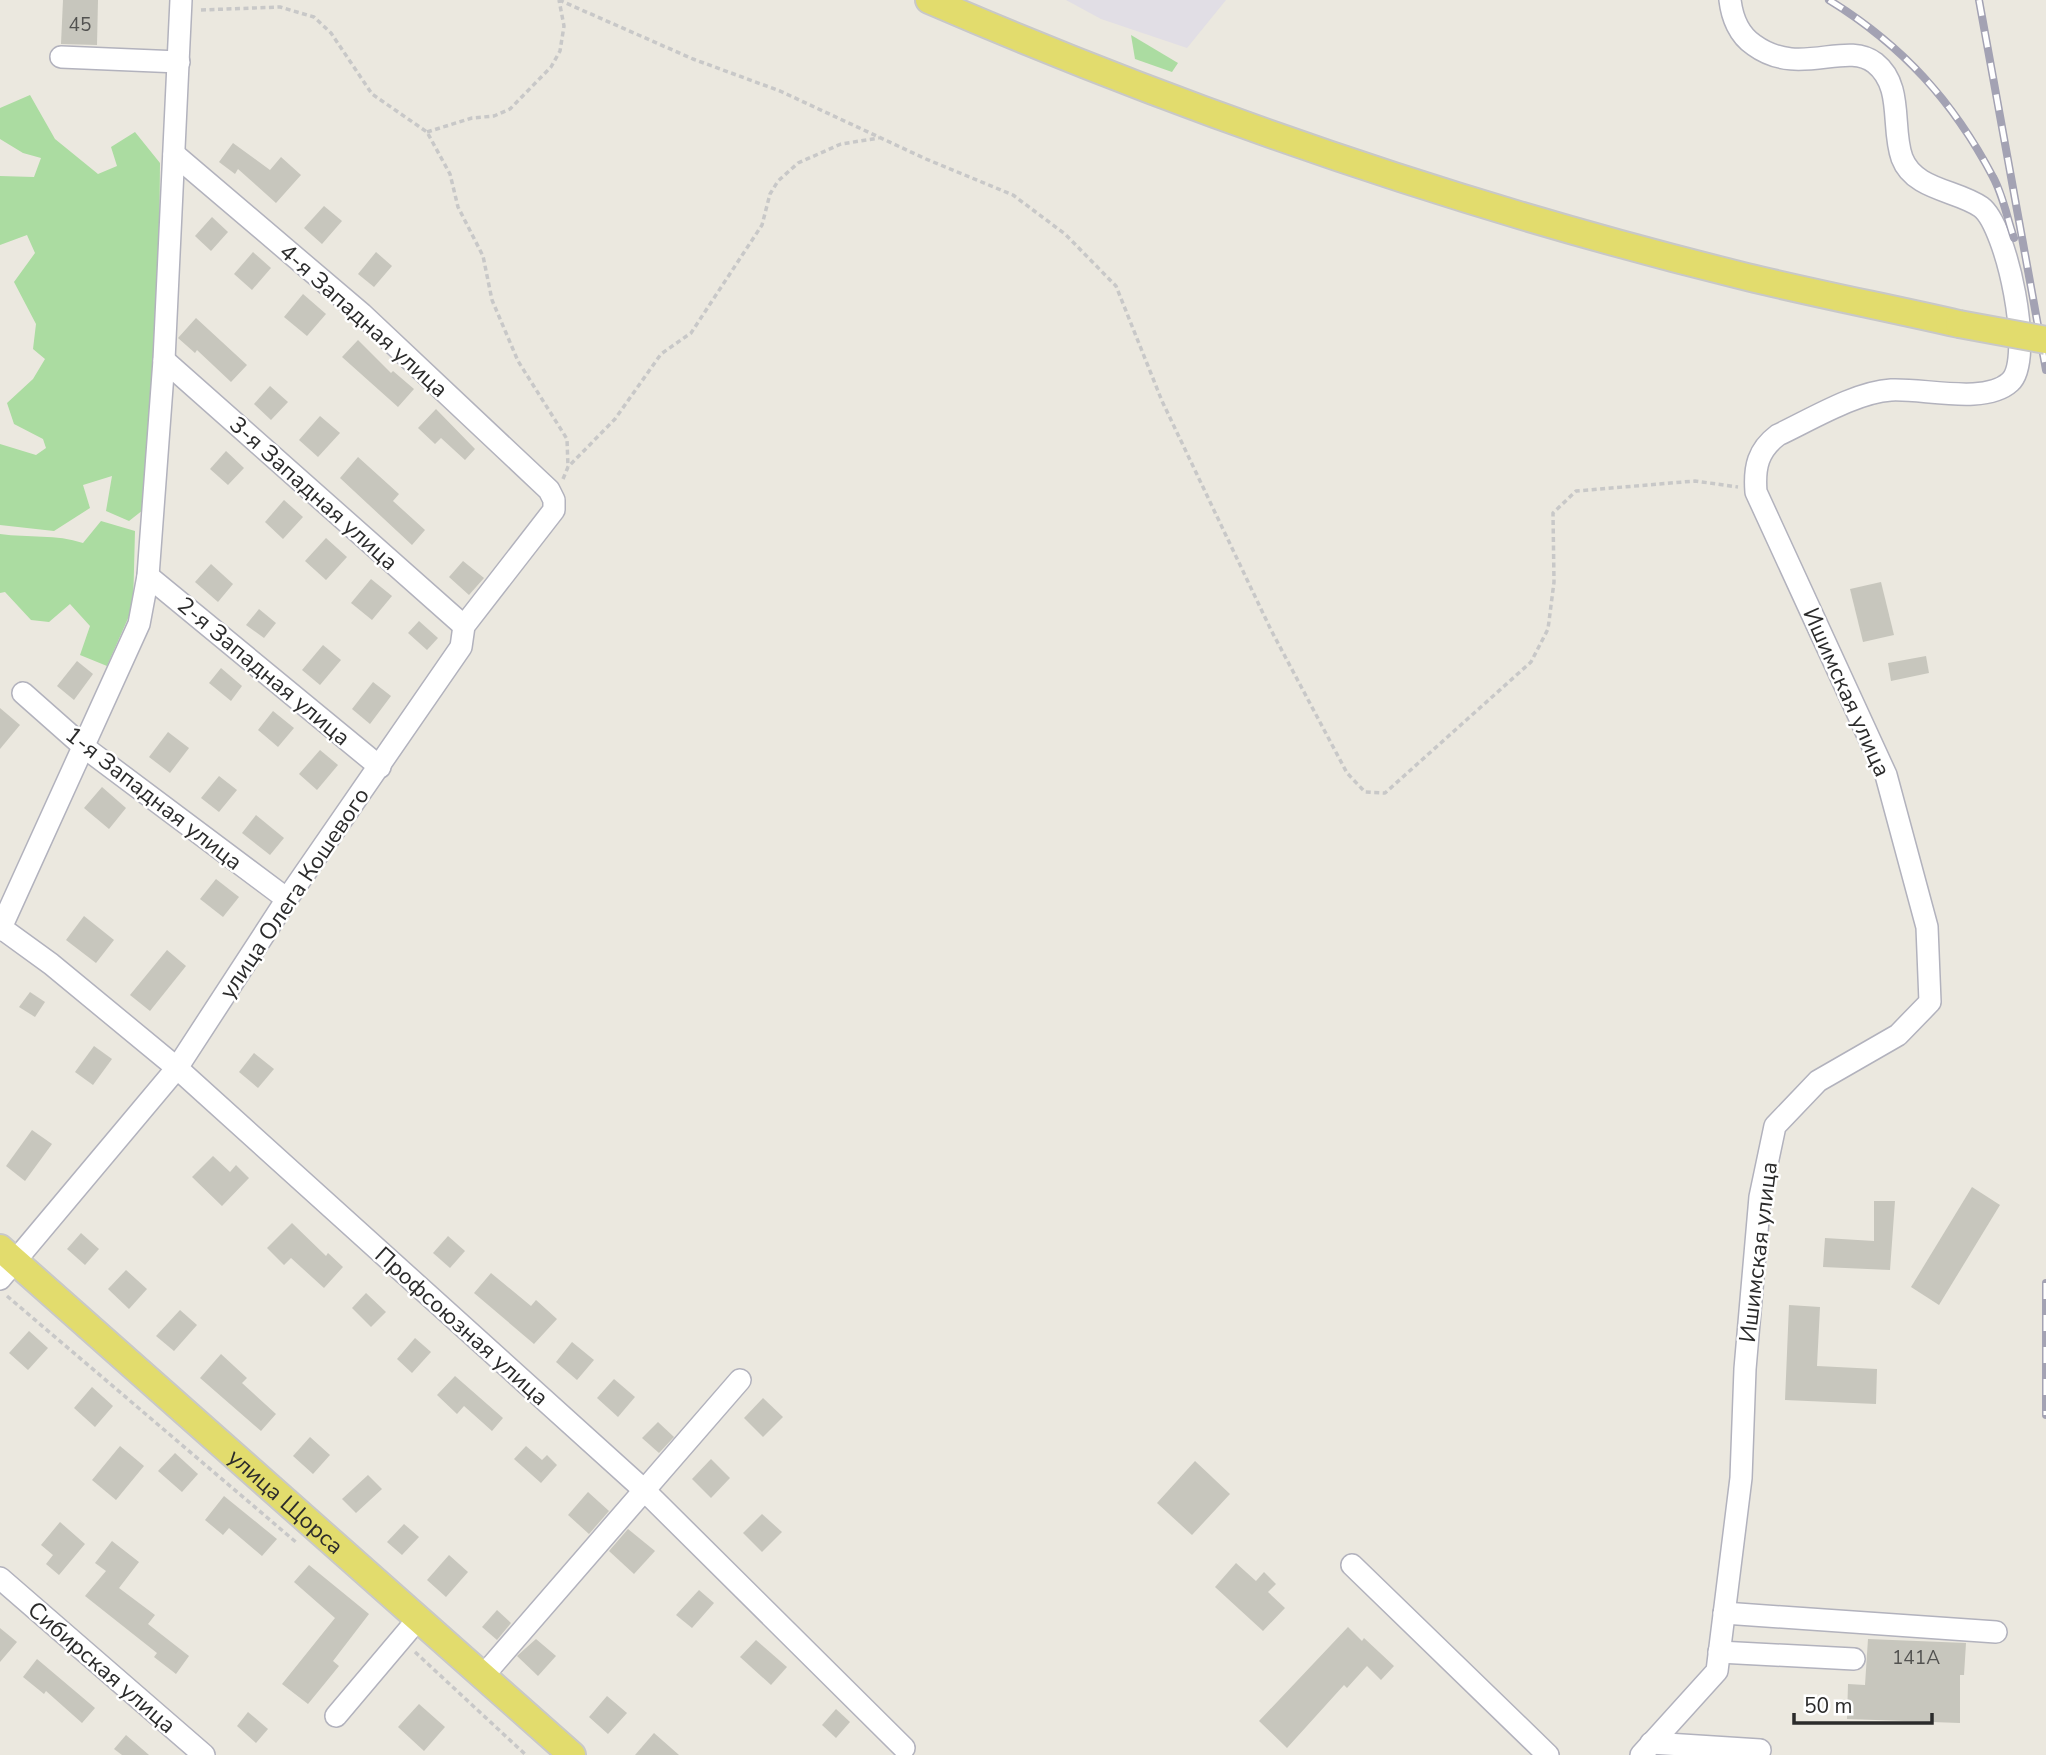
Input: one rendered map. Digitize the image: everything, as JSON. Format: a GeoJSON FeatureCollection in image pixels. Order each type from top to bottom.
{"type":"FeatureCollection","features":[{"type":"Feature","properties":{"kind":"main road"},"geometry":{"type":"LineString","coordinates":[[929,0],[1112,78],[1394,175],[1747,276],[1959,324],[2046,340]]}},
{"type":"Feature","properties":{"kind":"main road","name":"улица Щорса"},"geometry":{"type":"LineString","coordinates":[[4,1262],[410,1629],[483,1676],[572,1755]]}},
{"type":"Feature","properties":{"kind":"street"},"geometry":{"type":"LineString","coordinates":[[1730,0],[1736,24],[1748,41],[1768,55],[1787,61],[1859,56],[1874,62],[1886,76],[1894,96],[1902,159],[1913,174],[1982,208],[1993,220],[2014,294],[2020,343],[2020,366],[2012,381],[1998,390],[1981,393],[1890,390],[1869,394],[1778,435],[1765,444],[1758,460],[1756,492]]}},
{"type":"Feature","properties":{"kind":"street"},"geometry":{"type":"LineString","coordinates":[[0,928],[139,624],[148,576],[164,359],[181,5]]}},
{"type":"Feature","properties":{"kind":"street"},"geometry":{"type":"LineString","coordinates":[[61,57],[179,62]]}},
{"type":"Feature","properties":{"kind":"street","name":"4-я Западная улица"},"geometry":{"type":"LineString","coordinates":[[174,154],[362,314],[552,495]]}},
{"type":"Feature","properties":{"kind":"street","name":"3-я Западная улица"},"geometry":{"type":"LineString","coordinates":[[164,359],[464,626]]}},
{"type":"Feature","properties":{"kind":"street","name":"Ишимская улица"},"geometry":{"type":"LineString","coordinates":[[1646,1749],[1717,1671],[1741,1478],[1745,1369],[1760,1197],[1775,1126],[1818,1081],[1898,1035],[1930,1002],[1927,927],[1886,775],[1756,492]]}},
{"type":"Feature","properties":{"kind":"street","name":"улица Олега Кошевого"},"geometry":{"type":"LineString","coordinates":[[4,1262],[177,1068],[287,900],[461,647],[464,626],[554,510],[552,495]]}},
{"type":"Feature","properties":{"kind":"street","name":"2-я Западная улица"},"geometry":{"type":"LineString","coordinates":[[148,576],[380,767]]}},
{"type":"Feature","properties":{"kind":"street","name":"1-я Западная улица"},"geometry":{"type":"LineString","coordinates":[[23,693],[84,747],[287,900]]}},
{"type":"Feature","properties":{"kind":"street","name":"Профсоюзная улица"},"geometry":{"type":"LineString","coordinates":[[0,928],[51,964],[177,1068],[644,1490],[904,1748]]}},
{"type":"Feature","properties":{"kind":"street"},"geometry":{"type":"LineString","coordinates":[[483,1676],[740,1380]]}},
{"type":"Feature","properties":{"kind":"street"},"geometry":{"type":"LineString","coordinates":[[1352,1565],[1548,1755]]}},
{"type":"Feature","properties":{"kind":"street","name":"Сибирская улица"},"geometry":{"type":"LineString","coordinates":[[0,1578],[204,1755]]}},
{"type":"Feature","properties":{"kind":"street"},"geometry":{"type":"LineString","coordinates":[[1724,1613],[1996,1632]]}},
{"type":"Feature","properties":{"kind":"street"},"geometry":{"type":"LineString","coordinates":[[336,1716],[410,1629]]}},
{"type":"Feature","properties":{"kind":"street"},"geometry":{"type":"LineString","coordinates":[[1719,1652],[1854,1659]]}},
{"type":"Feature","properties":{"kind":"street"},"geometry":{"type":"LineString","coordinates":[[1646,1749],[1760,1751]]}},
{"type":"Feature","properties":{"kind":"path"},"geometry":{"type":"LineString","coordinates":[[559,0],[693,59],[780,91],[1013,195],[1065,234],[1116,286],[1161,401],[1271,630],[1348,773],[1365,792],[1385,793],[1531,662],[1548,629],[1555,582],[1553,513],[1576,491],[1695,481],[1756,492]]}},
{"type":"Feature","properties":{"kind":"path"},"geometry":{"type":"LineString","coordinates":[[427,132],[472,118],[494,117],[510,109],[551,66],[559,51],[564,26],[559,0]]}},
{"type":"Feature","properties":{"kind":"path"},"geometry":{"type":"LineString","coordinates":[[181,5],[280,6],[314,17],[331,33],[372,94],[427,132],[450,174],[458,207],[484,256],[492,300],[519,361],[567,439],[568,467]]}},
{"type":"Feature","properties":{"kind":"path"},"geometry":{"type":"LineString","coordinates":[[552,495],[568,467],[615,419],[661,354],[691,333],[762,225],[770,194],[778,181],[798,163],[841,144],[881,138]]}},
{"type":"Feature","properties":{"kind":"path"},"geometry":{"type":"LineString","coordinates":[[0,1290],[303,1548]]}},
{"type":"Feature","properties":{"kind":"path"},"geometry":{"type":"LineString","coordinates":[[410,1629],[526,1755]]}},
{"type":"Feature","properties":{"kind":"shaded area"},"geometry":{"type":"Polygon","coordinates":[[[1066,0],[1226,0],[1187,48],[1101,19],[1066,0]]]}},
{"type":"Feature","properties":{"kind":"green space"},"geometry":{"type":"Polygon","coordinates":[[[1131,35],[1178,63],[1172,72],[1135,59],[1131,35]]]}},
{"type":"Feature","properties":{"kind":"green space"},"geometry":{"type":"Polygon","coordinates":[[[30,95],[55,139],[98,174],[117,166],[111,147],[135,132],[160,163],[158,361],[147,437],[143,510],[129,521],[106,511],[112,476],[83,485],[90,508],[54,531],[0,525],[0,444],[36,455],[46,448],[43,439],[14,424],[7,403],[33,379],[45,359],[33,349],[36,324],[14,282],[35,253],[27,235],[0,245],[0,176],[34,177],[41,158],[23,153],[0,139],[0,108],[30,95]]]}},
{"type":"Feature","properties":{"kind":"green space"},"geometry":{"type":"Polygon","coordinates":[[[101,521],[135,531],[133,607],[107,666],[80,655],[90,626],[70,604],[49,622],[31,620],[5,592],[0,593],[0,534],[53,537],[83,543],[101,521]]]}},
{"type":"Feature","properties":{"kind":"building"},"geometry":{"type":"Polygon","coordinates":[[[63,0],[98,0],[97,45],[61,44],[63,0]]]}},
{"type":"Feature","properties":{"kind":"building"},"geometry":{"type":"Polygon","coordinates":[[[233,143],[270,170],[281,157],[301,175],[276,203],[238,169],[235,174],[219,162],[233,143]]]}},
{"type":"Feature","properties":{"kind":"building"},"geometry":{"type":"Polygon","coordinates":[[[324,206],[342,221],[322,244],[304,228],[324,206]]]}},
{"type":"Feature","properties":{"kind":"building"},"geometry":{"type":"Polygon","coordinates":[[[212,217],[228,232],[211,251],[195,236],[212,217]]]}},
{"type":"Feature","properties":{"kind":"building"},"geometry":{"type":"Polygon","coordinates":[[[253,252],[271,268],[252,290],[234,274],[253,252]]]}},
{"type":"Feature","properties":{"kind":"building"},"geometry":{"type":"Polygon","coordinates":[[[376,252],[392,266],[374,287],[358,274],[376,252]]]}},
{"type":"Feature","properties":{"kind":"building"},"geometry":{"type":"Polygon","coordinates":[[[303,294],[326,314],[307,336],[284,317],[303,294]]]}},
{"type":"Feature","properties":{"kind":"building"},"geometry":{"type":"Polygon","coordinates":[[[196,318],[247,365],[231,382],[197,350],[195,353],[178,338],[196,318]]]}},
{"type":"Feature","properties":{"kind":"building"},"geometry":{"type":"Polygon","coordinates":[[[358,340],[391,373],[393,371],[414,389],[398,407],[342,357],[358,340]]]}},
{"type":"Feature","properties":{"kind":"building"},"geometry":{"type":"Polygon","coordinates":[[[270,386],[288,402],[271,420],[254,404],[270,386]]]}},
{"type":"Feature","properties":{"kind":"building"},"geometry":{"type":"Polygon","coordinates":[[[436,409],[475,449],[465,460],[441,438],[435,444],[418,428],[436,409]]]}},
{"type":"Feature","properties":{"kind":"building"},"geometry":{"type":"Polygon","coordinates":[[[320,416],[340,433],[318,457],[299,440],[320,416]]]}},
{"type":"Feature","properties":{"kind":"building"},"geometry":{"type":"Polygon","coordinates":[[[226,451],[244,468],[228,485],[210,469],[226,451]]]}},
{"type":"Feature","properties":{"kind":"building"},"geometry":{"type":"Polygon","coordinates":[[[358,457],[399,494],[393,501],[425,530],[412,545],[340,478],[358,457]]]}},
{"type":"Feature","properties":{"kind":"building"},"geometry":{"type":"Polygon","coordinates":[[[284,500],[303,517],[283,539],[265,522],[284,500]]]}},
{"type":"Feature","properties":{"kind":"building"},"geometry":{"type":"Polygon","coordinates":[[[326,538],[347,557],[326,580],[305,561],[326,538]]]}},
{"type":"Feature","properties":{"kind":"building"},"geometry":{"type":"Polygon","coordinates":[[[463,561],[484,578],[469,595],[449,577],[463,561]]]}},
{"type":"Feature","properties":{"kind":"building"},"geometry":{"type":"Polygon","coordinates":[[[211,564],[233,584],[218,602],[195,582],[211,564]]]}},
{"type":"Feature","properties":{"kind":"building"},"geometry":{"type":"Polygon","coordinates":[[[371,579],[392,596],[372,620],[351,603],[371,579]]]}},
{"type":"Feature","properties":{"kind":"building"},"geometry":{"type":"Polygon","coordinates":[[[1881,582],[1894,635],[1863,642],[1850,589],[1881,582]]]}},
{"type":"Feature","properties":{"kind":"building"},"geometry":{"type":"Polygon","coordinates":[[[259,609],[276,623],[264,638],[246,625],[259,609]]]}},
{"type":"Feature","properties":{"kind":"building"},"geometry":{"type":"Polygon","coordinates":[[[419,621],[438,638],[427,650],[408,633],[419,621]]]}},
{"type":"Feature","properties":{"kind":"building"},"geometry":{"type":"Polygon","coordinates":[[[323,645],[341,660],[320,685],[302,670],[323,645]]]}},
{"type":"Feature","properties":{"kind":"building"},"geometry":{"type":"Polygon","coordinates":[[[1926,656],[1929,673],[1891,681],[1888,663],[1926,656]]]}},
{"type":"Feature","properties":{"kind":"building"},"geometry":{"type":"Polygon","coordinates":[[[77,661],[93,674],[74,700],[57,686],[77,661]]]}},
{"type":"Feature","properties":{"kind":"building"},"geometry":{"type":"Polygon","coordinates":[[[221,668],[242,686],[231,701],[209,683],[221,668]]]}},
{"type":"Feature","properties":{"kind":"building"},"geometry":{"type":"Polygon","coordinates":[[[373,682],[391,696],[370,724],[352,709],[373,682]]]}},
{"type":"Feature","properties":{"kind":"building"},"geometry":{"type":"Polygon","coordinates":[[[0,708],[20,725],[0,749],[0,708]]]}},
{"type":"Feature","properties":{"kind":"building"},"geometry":{"type":"Polygon","coordinates":[[[273,711],[294,728],[278,747],[258,730],[273,711]]]}},
{"type":"Feature","properties":{"kind":"building"},"geometry":{"type":"Polygon","coordinates":[[[168,732],[189,748],[170,773],[149,757],[168,732]]]}},
{"type":"Feature","properties":{"kind":"building"},"geometry":{"type":"Polygon","coordinates":[[[320,750],[338,765],[317,790],[299,774],[320,750]]]}},
{"type":"Feature","properties":{"kind":"building"},"geometry":{"type":"Polygon","coordinates":[[[219,776],[237,790],[219,812],[201,798],[219,776]]]}},
{"type":"Feature","properties":{"kind":"building"},"geometry":{"type":"Polygon","coordinates":[[[102,787],[126,808],[109,829],[84,808],[102,787]]]}},
{"type":"Feature","properties":{"kind":"building"},"geometry":{"type":"Polygon","coordinates":[[[256,815],[284,838],[270,855],[242,833],[256,815]]]}},
{"type":"Feature","properties":{"kind":"building"},"geometry":{"type":"Polygon","coordinates":[[[216,879],[239,897],[223,917],[200,899],[216,879]]]}},
{"type":"Feature","properties":{"kind":"building"},"geometry":{"type":"Polygon","coordinates":[[[84,916],[114,940],[96,963],[66,940],[84,916]]]}},
{"type":"Feature","properties":{"kind":"building"},"geometry":{"type":"Polygon","coordinates":[[[167,950],[186,966],[150,1011],[130,995],[167,950]]]}},
{"type":"Feature","properties":{"kind":"building"},"geometry":{"type":"Polygon","coordinates":[[[30,992],[45,1002],[35,1017],[19,1007],[30,992]]]}},
{"type":"Feature","properties":{"kind":"building"},"geometry":{"type":"Polygon","coordinates":[[[94,1046],[112,1059],[93,1085],[75,1072],[94,1046]]]}},
{"type":"Feature","properties":{"kind":"building"},"geometry":{"type":"Polygon","coordinates":[[[254,1053],[274,1069],[258,1088],[239,1072],[254,1053]]]}},
{"type":"Feature","properties":{"kind":"building"},"geometry":{"type":"Polygon","coordinates":[[[32,1130],[52,1144],[25,1181],[6,1166],[32,1130]]]}},
{"type":"Feature","properties":{"kind":"building"},"geometry":{"type":"Polygon","coordinates":[[[213,1156],[230,1172],[236,1165],[249,1178],[222,1206],[192,1177],[213,1156]]]}},
{"type":"Feature","properties":{"kind":"building"},"geometry":{"type":"Polygon","coordinates":[[[1972,1187],[2000,1205],[1939,1305],[1911,1287],[1972,1187]]]}},
{"type":"Feature","properties":{"kind":"building"},"geometry":{"type":"Polygon","coordinates":[[[1874,1201],[1895,1201],[1890,1270],[1823,1267],[1825,1238],[1874,1241],[1874,1201]]]}},
{"type":"Feature","properties":{"kind":"building"},"geometry":{"type":"Polygon","coordinates":[[[292,1223],[326,1256],[328,1253],[343,1267],[324,1288],[291,1258],[284,1265],[267,1248],[292,1223]]]}},
{"type":"Feature","properties":{"kind":"building"},"geometry":{"type":"Polygon","coordinates":[[[81,1233],[99,1249],[85,1265],[67,1249],[81,1233]]]}},
{"type":"Feature","properties":{"kind":"building"},"geometry":{"type":"Polygon","coordinates":[[[448,1236],[465,1251],[450,1268],[433,1253],[448,1236]]]}},
{"type":"Feature","properties":{"kind":"building"},"geometry":{"type":"Polygon","coordinates":[[[126,1270],[147,1289],[129,1309],[108,1289],[126,1270]]]}},
{"type":"Feature","properties":{"kind":"building"},"geometry":{"type":"Polygon","coordinates":[[[491,1273],[531,1306],[536,1300],[557,1319],[534,1344],[474,1293],[491,1273]]]}},
{"type":"Feature","properties":{"kind":"building"},"geometry":{"type":"Polygon","coordinates":[[[366,1293],[386,1312],[371,1327],[352,1308],[366,1293]]]}},
{"type":"Feature","properties":{"kind":"building"},"geometry":{"type":"Polygon","coordinates":[[[1789,1305],[1820,1307],[1817,1366],[1877,1369],[1876,1404],[1785,1400],[1789,1305]]]}},
{"type":"Feature","properties":{"kind":"building"},"geometry":{"type":"Polygon","coordinates":[[[180,1310],[197,1325],[174,1351],[156,1336],[180,1310]]]}},
{"type":"Feature","properties":{"kind":"building"},"geometry":{"type":"Polygon","coordinates":[[[29,1331],[48,1348],[28,1370],[9,1353],[29,1331]]]}},
{"type":"Feature","properties":{"kind":"building"},"geometry":{"type":"Polygon","coordinates":[[[415,1338],[431,1352],[412,1373],[397,1359],[415,1338]]]}},
{"type":"Feature","properties":{"kind":"building"},"geometry":{"type":"Polygon","coordinates":[[[572,1342],[594,1360],[577,1380],[556,1362],[572,1342]]]}},
{"type":"Feature","properties":{"kind":"building"},"geometry":{"type":"Polygon","coordinates":[[[221,1354],[247,1378],[242,1383],[276,1414],[261,1431],[200,1378],[221,1354]]]}},
{"type":"Feature","properties":{"kind":"building"},"geometry":{"type":"Polygon","coordinates":[[[455,1376],[503,1418],[492,1431],[464,1406],[457,1414],[437,1395],[455,1376]]]}},
{"type":"Feature","properties":{"kind":"building"},"geometry":{"type":"Polygon","coordinates":[[[614,1379],[635,1397],[618,1417],[597,1398],[614,1379]]]}},
{"type":"Feature","properties":{"kind":"building"},"geometry":{"type":"Polygon","coordinates":[[[92,1387],[113,1406],[95,1427],[74,1408],[92,1387]]]}},
{"type":"Feature","properties":{"kind":"building"},"geometry":{"type":"Polygon","coordinates":[[[763,1398],[783,1417],[763,1437],[744,1418],[763,1398]]]}},
{"type":"Feature","properties":{"kind":"building"},"geometry":{"type":"Polygon","coordinates":[[[658,1422],[674,1437],[659,1453],[642,1438],[658,1422]]]}},
{"type":"Feature","properties":{"kind":"building"},"geometry":{"type":"Polygon","coordinates":[[[310,1437],[330,1455],[313,1474],[293,1456],[310,1437]]]}},
{"type":"Feature","properties":{"kind":"building"},"geometry":{"type":"Polygon","coordinates":[[[120,1446],[144,1466],[116,1500],[92,1480],[120,1446]]]}},
{"type":"Feature","properties":{"kind":"building"},"geometry":{"type":"Polygon","coordinates":[[[526,1446],[542,1460],[547,1455],[557,1465],[541,1483],[514,1459],[526,1446]]]}},
{"type":"Feature","properties":{"kind":"building"},"geometry":{"type":"Polygon","coordinates":[[[175,1453],[198,1474],[182,1492],[158,1471],[175,1453]]]}},
{"type":"Feature","properties":{"kind":"building"},"geometry":{"type":"Polygon","coordinates":[[[711,1459],[730,1478],[711,1498],[692,1479],[711,1459]]]}},
{"type":"Feature","properties":{"kind":"building"},"geometry":{"type":"Polygon","coordinates":[[[1195,1461],[1230,1494],[1192,1535],[1157,1503],[1195,1461]]]}},
{"type":"Feature","properties":{"kind":"building"},"geometry":{"type":"Polygon","coordinates":[[[368,1475],[382,1489],[356,1513],[342,1499],[368,1475]]]}},
{"type":"Feature","properties":{"kind":"building"},"geometry":{"type":"Polygon","coordinates":[[[588,1492],[609,1511],[589,1534],[568,1515],[588,1492]]]}},
{"type":"Feature","properties":{"kind":"building"},"geometry":{"type":"Polygon","coordinates":[[[224,1496],[277,1539],[262,1556],[229,1528],[223,1535],[205,1520],[224,1496]]]}},
{"type":"Feature","properties":{"kind":"building"},"geometry":{"type":"Polygon","coordinates":[[[762,1514],[782,1532],[762,1552],[743,1533],[762,1514]]]}},
{"type":"Feature","properties":{"kind":"building"},"geometry":{"type":"Polygon","coordinates":[[[60,1522],[85,1544],[59,1575],[46,1564],[53,1555],[41,1545],[60,1522]]]}},
{"type":"Feature","properties":{"kind":"building"},"geometry":{"type":"Polygon","coordinates":[[[404,1524],[419,1537],[402,1555],[387,1542],[404,1524]]]}},
{"type":"Feature","properties":{"kind":"building"},"geometry":{"type":"Polygon","coordinates":[[[628,1529],[655,1551],[634,1574],[609,1551],[628,1529]]]}},
{"type":"Feature","properties":{"kind":"building"},"geometry":{"type":"Polygon","coordinates":[[[112,1541],[139,1562],[119,1588],[155,1615],[148,1624],[189,1656],[176,1674],[154,1657],[157,1653],[85,1596],[106,1571],[95,1563],[112,1541]]]}},
{"type":"Feature","properties":{"kind":"building"},"geometry":{"type":"Polygon","coordinates":[[[449,1555],[468,1572],[446,1597],[427,1580],[449,1555]]]}},
{"type":"Feature","properties":{"kind":"building"},"geometry":{"type":"Polygon","coordinates":[[[1236,1563],[1256,1581],[1264,1572],[1276,1584],[1268,1592],[1285,1608],[1263,1631],[1215,1587],[1236,1563]]]}},
{"type":"Feature","properties":{"kind":"building"},"geometry":{"type":"Polygon","coordinates":[[[309,1565],[369,1614],[333,1661],[339,1666],[308,1704],[282,1684],[335,1618],[294,1582],[309,1565]]]}},
{"type":"Feature","properties":{"kind":"building"},"geometry":{"type":"Polygon","coordinates":[[[699,1590],[714,1603],[692,1628],[676,1615],[699,1590]]]}},
{"type":"Feature","properties":{"kind":"building"},"geometry":{"type":"Polygon","coordinates":[[[497,1610],[511,1623],[497,1640],[482,1627],[497,1610]]]}},
{"type":"Feature","properties":{"kind":"building"},"geometry":{"type":"Polygon","coordinates":[[[1348,1627],[1394,1666],[1381,1680],[1367,1666],[1347,1688],[1344,1685],[1287,1748],[1259,1721],[1348,1627]]]}},
{"type":"Feature","properties":{"kind":"building"},"geometry":{"type":"Polygon","coordinates":[[[0,1628],[17,1642],[0,1662],[0,1628]]]}},
{"type":"Feature","properties":{"kind":"building"},"geometry":{"type":"Polygon","coordinates":[[[536,1639],[556,1656],[538,1676],[517,1656],[536,1639]]]}},
{"type":"Feature","properties":{"kind":"building"},"geometry":{"type":"Polygon","coordinates":[[[1868,1639],[1966,1643],[1964,1675],[1960,1675],[1960,1723],[1847,1719],[1848,1684],[1865,1685],[1868,1639]]]}},
{"type":"Feature","properties":{"kind":"building"},"geometry":{"type":"Polygon","coordinates":[[[756,1640],[787,1667],[771,1685],[740,1657],[756,1640]]]}},
{"type":"Feature","properties":{"kind":"building"},"geometry":{"type":"Polygon","coordinates":[[[37,1659],[95,1708],[82,1723],[46,1691],[44,1694],[23,1677],[37,1659]]]}},
{"type":"Feature","properties":{"kind":"building"},"geometry":{"type":"Polygon","coordinates":[[[607,1696],[627,1713],[608,1734],[589,1717],[607,1696]]]}},
{"type":"Feature","properties":{"kind":"building"},"geometry":{"type":"Polygon","coordinates":[[[419,1704],[445,1727],[424,1751],[398,1727],[419,1704]]]}},
{"type":"Feature","properties":{"kind":"building"},"geometry":{"type":"Polygon","coordinates":[[[836,1709],[850,1722],[836,1738],[822,1725],[836,1709]]]}},
{"type":"Feature","properties":{"kind":"building"},"geometry":{"type":"Polygon","coordinates":[[[248,1712],[268,1729],[256,1743],[237,1726],[248,1712]]]}},
{"type":"Feature","properties":{"kind":"building"},"geometry":{"type":"Polygon","coordinates":[[[654,1733],[679,1755],[635,1755],[654,1733]]]}},
{"type":"Feature","properties":{"kind":"building"},"geometry":{"type":"Polygon","coordinates":[[[126,1735],[149,1755],[122,1755],[114,1749],[126,1735]]]}},
{"type":"Feature","properties":{"kind":"railway"},"geometry":{"type":"LineString","coordinates":[[1829,0],[1880,36],[1943,99],[1993,177],[2014,238]]}},
{"type":"Feature","properties":{"kind":"railway"},"geometry":{"type":"LineString","coordinates":[[1979,0],[2046,370]]}},
{"type":"Feature","properties":{"kind":"railway"},"geometry":{"type":"LineString","coordinates":[[2046,1283],[2046,1415]]}}]}
